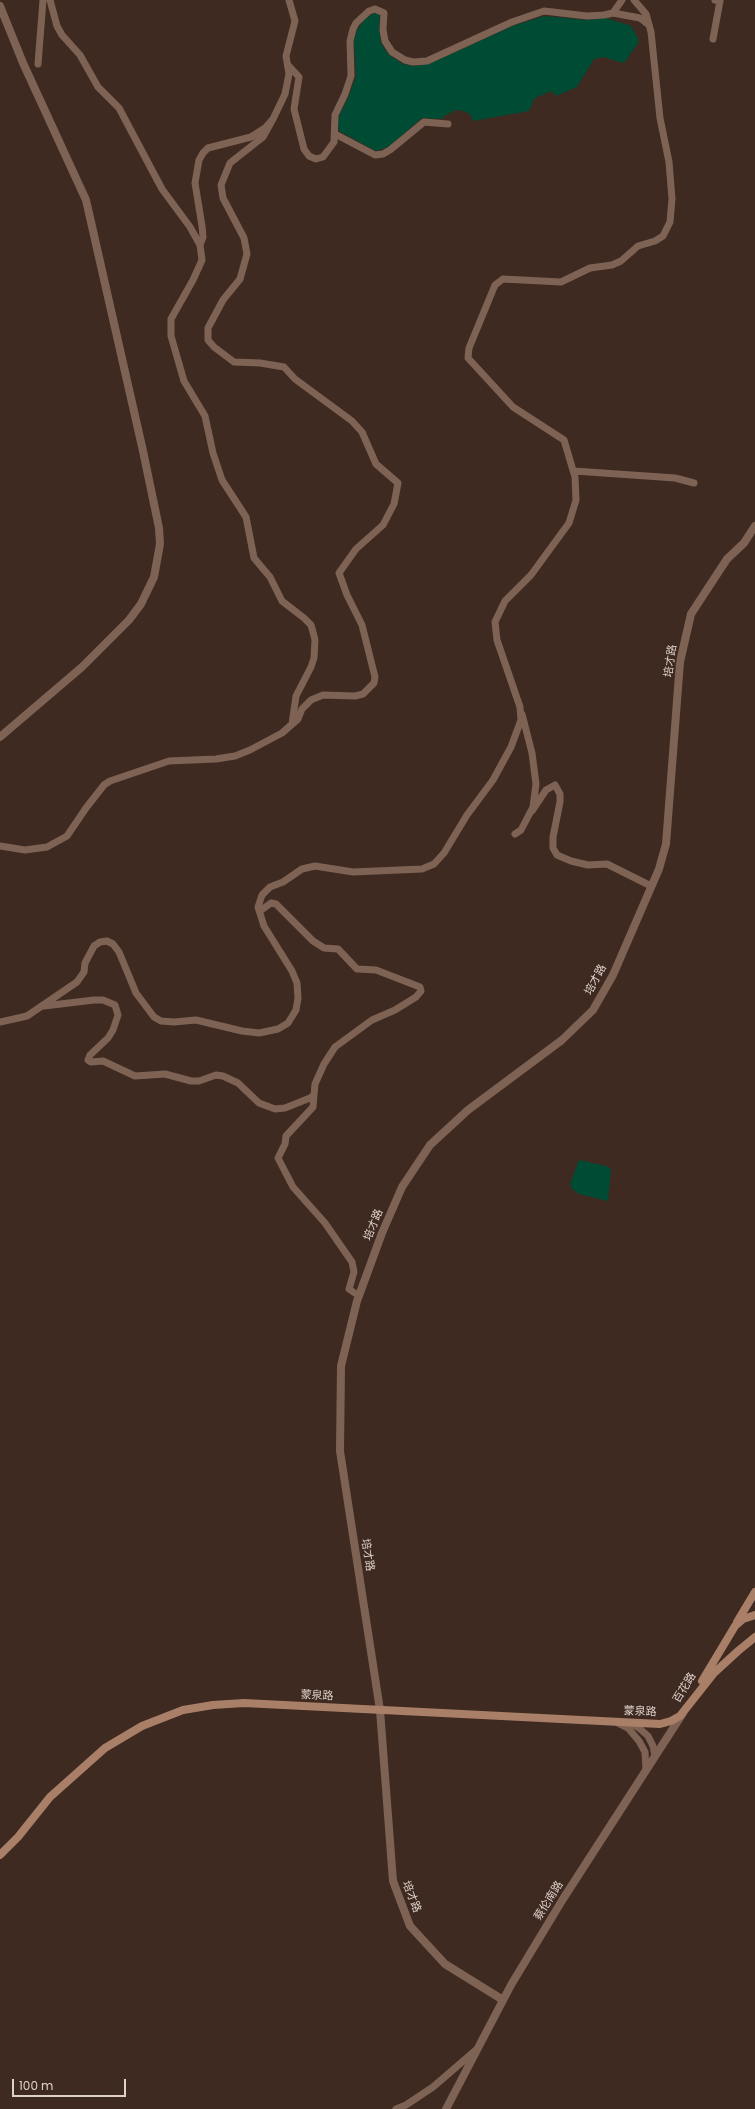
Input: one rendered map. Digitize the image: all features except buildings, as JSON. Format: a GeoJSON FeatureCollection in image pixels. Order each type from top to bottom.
{"type":"FeatureCollection","features":[{"type":"Feature","properties":{"kind":"main road"},"geometry":{"type":"LineString","coordinates":[[735,1626],[755,1592]]}},
{"type":"Feature","properties":{"kind":"main road","name":"百花路"},"geometry":{"type":"LineString","coordinates":[[683,1713],[735,1626],[743,1619],[755,1615]]}},
{"type":"Feature","properties":{"kind":"main road","name":"百花路"},"geometry":{"type":"LineString","coordinates":[[683,1713],[714,1673],[738,1650],[755,1637]]}},
{"type":"Feature","properties":{"kind":"main road","name":"蒙泉路"},"geometry":{"type":"LineString","coordinates":[[0,1855],[18,1837],[43,1804],[57,1789],[105,1748],[129,1732],[156,1720],[198,1707],[229,1703],[617,1723],[666,1723],[683,1713]]}},
{"type":"Feature","properties":{"kind":"street"},"geometry":{"type":"LineString","coordinates":[[38,64],[44,0]]}},
{"type":"Feature","properties":{"kind":"street"},"geometry":{"type":"LineString","coordinates":[[50,0],[57,26],[62,36],[80,55],[98,87],[119,108],[162,189],[190,227],[200,245],[202,260],[193,280],[171,319],[171,336],[184,381],[205,416],[213,452],[222,480],[246,517],[254,558],[270,577],[282,601],[311,625],[315,640],[314,658],[296,696],[292,724]]}},
{"type":"Feature","properties":{"kind":"street"},"geometry":{"type":"LineString","coordinates":[[0,846],[10,849],[25,850],[47,848],[67,836],[86,808],[104,785],[110,781],[169,761],[235,756],[282,733],[298,719],[302,709],[311,700],[323,695],[354,696],[363,694],[374,683],[376,677],[366,636],[342,584],[339,573],[356,549],[383,525],[394,504],[398,483],[376,464],[362,432],[352,421],[295,379],[284,367],[260,363],[234,362],[214,347],[208,340],[208,328],[223,300],[240,279],[247,254],[242,233],[221,192],[222,181],[230,163],[264,137],[286,89],[289,74],[286,56],[287,48],[295,21],[289,0]]}},
{"type":"Feature","properties":{"kind":"street"},"geometry":{"type":"LineString","coordinates":[[612,13],[622,0]]}},
{"type":"Feature","properties":{"kind":"street"},"geometry":{"type":"LineString","coordinates":[[532,811],[535,796],[535,770],[526,723],[497,640],[494,622],[505,602],[531,575],[569,523],[576,500],[574,471],[564,440],[513,407],[468,358],[469,348],[495,285],[502,279],[561,282],[590,268],[612,265],[621,261],[638,246],[655,241],[663,236],[670,222],[672,199],[669,162],[660,118],[649,25],[646,14],[634,0]]}},
{"type":"Feature","properties":{"kind":"street"},"geometry":{"type":"LineString","coordinates":[[713,39],[720,1],[715,0]]}},
{"type":"Feature","properties":{"kind":"street"},"geometry":{"type":"LineString","coordinates":[[0,6],[23,63],[86,200],[143,451],[159,528],[160,544],[154,577],[141,604],[128,620],[82,667],[0,737]]}},
{"type":"Feature","properties":{"kind":"street"},"geometry":{"type":"LineString","coordinates":[[288,65],[299,77],[294,109],[304,149],[309,156],[316,159],[323,157],[334,142],[335,115],[352,76],[350,41],[353,29],[356,23],[369,11],[375,9],[384,13],[383,30],[385,42],[392,52],[405,60],[413,62],[428,60],[512,22],[544,12],[587,16],[612,13],[640,18],[649,25]]}},
{"type":"Feature","properties":{"kind":"street"},"geometry":{"type":"LineString","coordinates":[[200,245],[203,237],[195,183],[196,171],[202,153],[217,144],[251,137],[265,128],[273,119]]}},
{"type":"Feature","properties":{"kind":"street"},"geometry":{"type":"LineString","coordinates":[[335,134],[375,155],[383,154],[390,150],[424,122],[448,124]]}},
{"type":"Feature","properties":{"kind":"street"},"geometry":{"type":"LineString","coordinates":[[574,471],[675,478],[694,484]]}},
{"type":"Feature","properties":{"kind":"street","name":"培才路"},"geometry":{"type":"LineString","coordinates":[[503,2000],[445,1964],[410,1926],[393,1882],[380,1710],[340,1451],[341,1366],[358,1296],[402,1187],[430,1145],[474,1105],[562,1040],[593,1010],[613,975],[651,886],[666,844],[680,662],[691,614],[727,559],[744,543],[755,526]]}},
{"type":"Feature","properties":{"kind":"street"},"geometry":{"type":"LineString","coordinates":[[0,1022],[27,1016],[44,1006],[77,982],[94,946],[100,942],[107,941],[113,944],[119,952],[136,993],[154,1017],[161,1021],[174,1022],[196,1020],[242,1031],[259,1033],[278,1029],[288,1023],[296,1010],[298,998],[297,984],[292,970],[264,926],[258,907],[262,895],[270,887],[283,882],[302,869],[315,866],[353,872],[422,869],[434,864],[456,836],[467,815],[493,780],[511,747],[521,720],[520,708]]}},
{"type":"Feature","properties":{"kind":"street"},"geometry":{"type":"LineString","coordinates":[[515,834],[521,830],[546,790],[555,785],[560,794],[560,802],[553,837],[553,848],[557,855],[571,861],[588,865],[607,864],[651,886]]}},
{"type":"Feature","properties":{"kind":"street"},"geometry":{"type":"LineString","coordinates":[[260,911],[271,903],[276,904],[313,941],[324,948],[338,949],[357,969],[376,970],[420,987],[421,991],[412,1000],[372,1020],[335,1047],[318,1075],[313,1107],[286,1136],[285,1144],[278,1158],[293,1187],[324,1223],[352,1262],[354,1272],[349,1289],[358,1296]]}},
{"type":"Feature","properties":{"kind":"street"},"geometry":{"type":"LineString","coordinates":[[44,1006],[94,1000],[102,1000],[115,1005],[118,1015],[113,1030],[108,1038],[90,1055],[88,1060],[91,1062],[102,1061],[135,1076],[165,1074],[191,1081],[199,1081],[216,1075],[223,1076],[238,1083],[259,1103],[275,1109],[285,1108],[314,1095]]}},
{"type":"Feature","properties":{"kind":"street","name":"蔡伦南路"},"geometry":{"type":"LineString","coordinates":[[446,2109],[503,2000],[563,1899],[683,1713]]}},
{"type":"Feature","properties":{"kind":"street"},"geometry":{"type":"LineString","coordinates":[[617,1723],[628,1728],[640,1741],[645,1752],[646,1770]]}},
{"type":"Feature","properties":{"kind":"street"},"geometry":{"type":"LineString","coordinates":[[629,1723],[639,1728],[648,1736],[653,1746],[655,1756]]}},
{"type":"Feature","properties":{"kind":"street"},"geometry":{"type":"LineString","coordinates":[[396,2109],[406,2106],[433,2087],[476,2050]]}},
{"type":"Feature","properties":{"kind":"green space"},"geometry":{"type":"Polygon","coordinates":[[[374,13],[380,15],[379,30],[381,43],[389,55],[403,64],[413,66],[429,64],[513,26],[544,16],[587,20],[606,18],[631,26],[638,38],[638,43],[624,63],[603,57],[594,59],[577,87],[556,96],[552,91],[537,97],[534,99],[529,111],[473,121],[470,114],[464,111],[456,110],[444,116],[442,119],[422,118],[388,147],[376,151],[339,131],[338,124],[339,116],[349,96],[356,76],[354,41],[357,30],[365,19],[374,13]]]}},
{"type":"Feature","properties":{"kind":"green space"},"geometry":{"type":"Polygon","coordinates":[[[579,1160],[606,1166],[611,1169],[608,1201],[579,1194],[572,1189],[570,1184],[579,1160]]]}}]}
